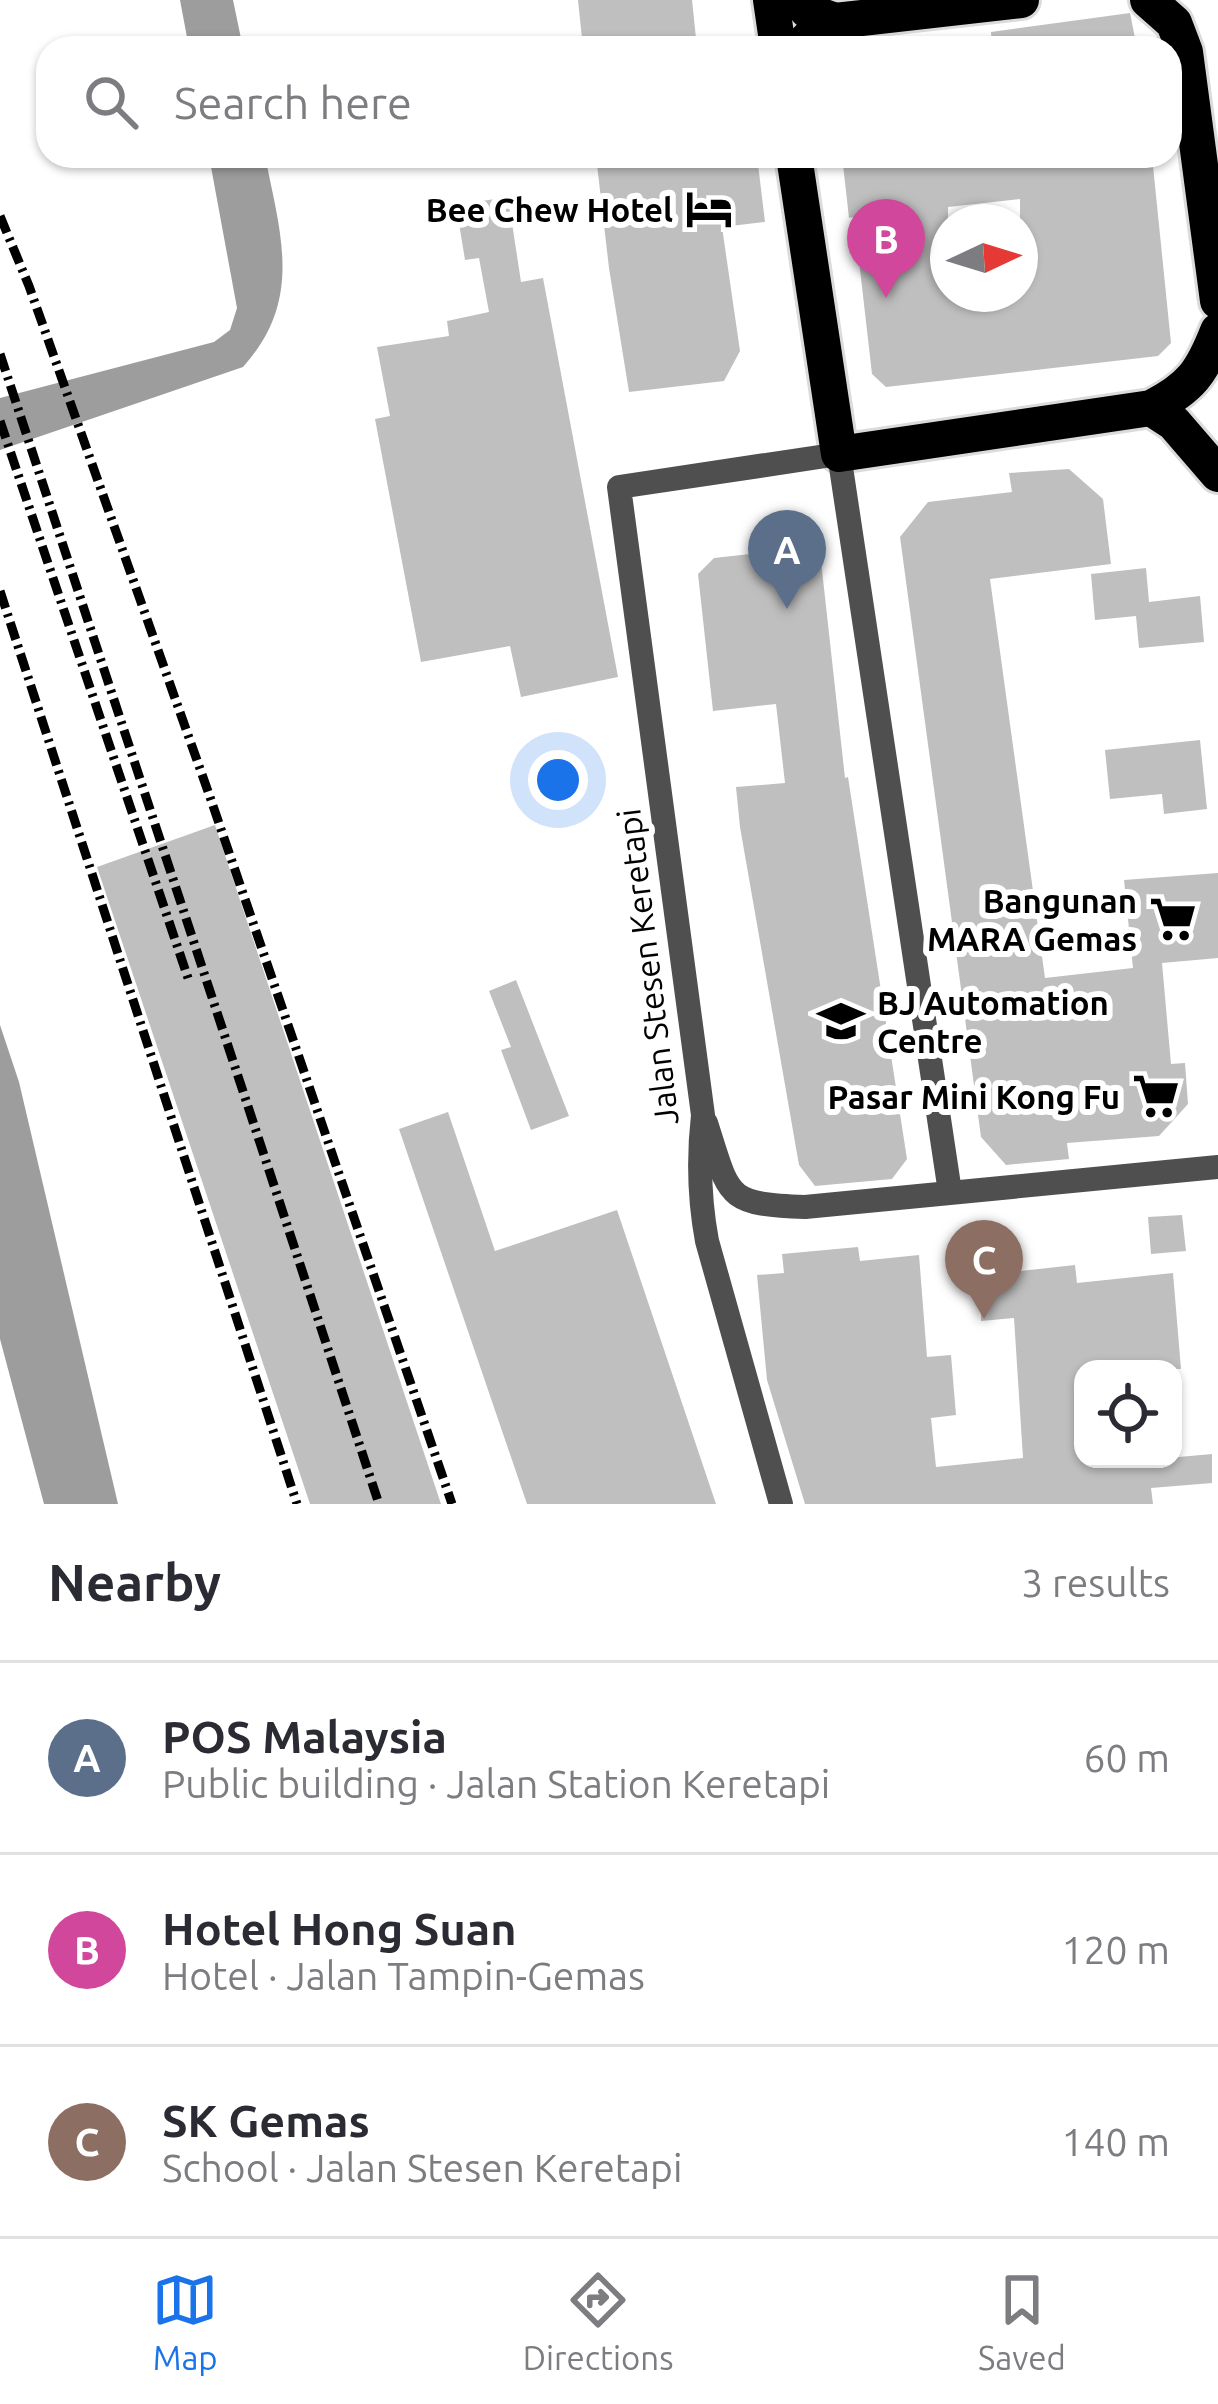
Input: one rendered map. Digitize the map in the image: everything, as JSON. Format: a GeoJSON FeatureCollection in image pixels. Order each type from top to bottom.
{"type":"FeatureCollection","features":[{"type":"Feature","properties":{"kind":"highway"},"geometry":{"type":"LineString","coordinates":[[771,0],[776,36]]}},
{"type":"Feature","properties":{"kind":"highway"},"geometry":{"type":"LineString","coordinates":[[797,0],[808,11],[835,21]]}},
{"type":"Feature","properties":{"kind":"highway"},"geometry":{"type":"LineString","coordinates":[[811,36],[835,21],[1021,0]]}},
{"type":"Feature","properties":{"kind":"highway"},"geometry":{"type":"LineString","coordinates":[[1148,0],[1174,22],[1179,36]]}},
{"type":"Feature","properties":{"kind":"highway"},"geometry":{"type":"LineString","coordinates":[[1182,44],[1218,301]]}},
{"type":"Feature","properties":{"kind":"highway"},"geometry":{"type":"LineString","coordinates":[[796,168],[839,454],[1151,408],[1185,391],[1207,359],[1218,331]]}},
{"type":"Feature","properties":{"kind":"highway"},"geometry":{"type":"LineString","coordinates":[[1151,408],[1174,423],[1218,474]]}},
{"type":"Feature","properties":{"kind":"street"},"geometry":{"type":"LineString","coordinates":[[1178,0],[1185,52]]}},
{"type":"Feature","properties":{"kind":"street"},"geometry":{"type":"LineString","coordinates":[[839,454],[950,1192]]}},
{"type":"Feature","properties":{"kind":"street","name":"Jalan Stesen Keretapi"},"geometry":{"type":"LineString","coordinates":[[781,1504],[707,1241],[698,1157],[703,1115],[619,487],[839,454]]}},
{"type":"Feature","properties":{"kind":"street"},"geometry":{"type":"LineString","coordinates":[[703,1115],[729,1189],[753,1205],[806,1207],[1218,1167]]}},
{"type":"Feature","properties":{"kind":"shaded area"},"geometry":{"type":"Polygon","coordinates":[[[180,0],[233,0],[240,36],[187,36],[180,0]]]}},
{"type":"Feature","properties":{"kind":"shaded area"},"geometry":{"type":"Polygon","coordinates":[[[211,168],[268,168],[281,240],[281,292],[262,342],[243,367],[0,450],[0,398],[214,342],[230,330],[237,308],[211,168]]]}},
{"type":"Feature","properties":{"kind":"shaded area"},"geometry":{"type":"Polygon","coordinates":[[[0,1025],[19,1082],[118,1504],[44,1504],[0,1339],[0,1025]]]}},
{"type":"Feature","properties":{"kind":"building"},"geometry":{"type":"Polygon","coordinates":[[[578,0],[692,0],[696,36],[582,36],[578,0]]]}},
{"type":"Feature","properties":{"kind":"building"},"geometry":{"type":"Polygon","coordinates":[[[1130,13],[1135,36],[991,36],[991,32],[1130,13]]]}},
{"type":"Feature","properties":{"kind":"building"},"geometry":{"type":"Polygon","coordinates":[[[597,168],[758,168],[765,222],[722,227],[740,351],[724,381],[629,392],[597,168]]]}},
{"type":"Feature","properties":{"kind":"building"},"geometry":{"type":"Polygon","coordinates":[[[843,168],[1153,168],[1171,343],[1158,356],[886,387],[872,374],[854,217],[849,218],[843,168]]]}},
{"type":"Feature","properties":{"kind":"building"},"geometry":{"type":"Polygon","coordinates":[[[508,197],[521,282],[543,278],[618,677],[521,697],[510,646],[421,662],[375,419],[390,416],[377,347],[449,336],[447,321],[489,312],[479,258],[465,260],[456,205],[508,197]]]}},
{"type":"Feature","properties":{"kind":"building"},"geometry":{"type":"Polygon","coordinates":[[[1069,469],[1103,499],[1111,564],[990,579],[1045,978],[1133,968],[1124,880],[1218,873],[1218,958],[1162,963],[1171,1064],[1185,1063],[1188,1104],[1159,1136],[1067,1143],[1069,1159],[1006,1165],[981,1137],[900,537],[928,502],[1012,492],[1009,473],[1069,469]]]}},
{"type":"Feature","properties":{"kind":"building"},"geometry":{"type":"Polygon","coordinates":[[[807,548],[821,561],[845,778],[907,1159],[892,1179],[815,1186],[799,1165],[736,787],[785,783],[776,704],[713,711],[698,574],[714,558],[807,548]]]}},
{"type":"Feature","properties":{"kind":"building"},"geometry":{"type":"Polygon","coordinates":[[[1146,568],[1149,602],[1200,596],[1204,642],[1139,648],[1136,616],[1095,620],[1091,574],[1146,568]]]}},
{"type":"Feature","properties":{"kind":"building"},"geometry":{"type":"Polygon","coordinates":[[[1200,740],[1207,809],[1164,814],[1162,794],[1110,799],[1105,750],[1200,740]]]}},
{"type":"Feature","properties":{"kind":"building"},"geometry":{"type":"Polygon","coordinates":[[[215,825],[441,1504],[310,1504],[97,867],[215,825]]]}},
{"type":"Feature","properties":{"kind":"building"},"geometry":{"type":"Polygon","coordinates":[[[516,980],[569,1116],[531,1130],[501,1050],[511,1047],[489,991],[516,980]]]}},
{"type":"Feature","properties":{"kind":"building"},"geometry":{"type":"Polygon","coordinates":[[[448,1112],[495,1251],[617,1210],[716,1504],[527,1504],[399,1129],[448,1112]]]}},
{"type":"Feature","properties":{"kind":"building"},"geometry":{"type":"Polygon","coordinates":[[[1182,1215],[1186,1251],[1151,1254],[1148,1217],[1182,1215]]]}},
{"type":"Feature","properties":{"kind":"building"},"geometry":{"type":"Polygon","coordinates":[[[858,1247],[860,1261],[919,1255],[927,1357],[951,1355],[956,1415],[931,1418],[936,1467],[1023,1458],[1014,1318],[981,1321],[981,1287],[1012,1284],[1011,1272],[1075,1265],[1077,1283],[1173,1273],[1180,1360],[1074,1360],[1074,1468],[1182,1468],[1182,1457],[1212,1454],[1212,1483],[1151,1488],[1153,1504],[805,1504],[767,1380],[757,1275],[784,1273],[782,1254],[858,1247]]]}},
{"type":"Feature","properties":{"kind":"railway"},"geometry":{"type":"LineString","coordinates":[[0,216],[210,797],[452,1504]]}},
{"type":"Feature","properties":{"kind":"railway"},"geometry":{"type":"LineString","coordinates":[[0,354],[379,1504]]}},
{"type":"Feature","properties":{"kind":"railway"},"geometry":{"type":"LineString","coordinates":[[0,421],[189,981]]}},
{"type":"Feature","properties":{"kind":"railway"},"geometry":{"type":"LineString","coordinates":[[0,591],[297,1504]]}},
{"type":"Feature","properties":{"kind":"place","name":"Bee Chew Hotel"},"geometry":{"type":"Point","coordinates":[709,209]}},
{"type":"Feature","properties":{"kind":"place","name":"Hotel Hong Suan"},"geometry":{"type":"Point","coordinates":[886,298]}},
{"type":"Feature","properties":{"kind":"place","name":"POS Malaysia"},"geometry":{"type":"Point","coordinates":[787,609]}},
{"type":"Feature","properties":{"kind":"place","name":"Bangunan MARA Gemas"},"geometry":{"type":"Point","coordinates":[1173,919]}},
{"type":"Feature","properties":{"kind":"place","name":"BJ Automation Centre"},"geometry":{"type":"Point","coordinates":[841,1021]}},
{"type":"Feature","properties":{"kind":"place","name":"Pasar Mini Kong Fu"},"geometry":{"type":"Point","coordinates":[1156,1096]}},
{"type":"Feature","properties":{"kind":"place","name":"SK Gemas"},"geometry":{"type":"Point","coordinates":[984,1319]}}]}
